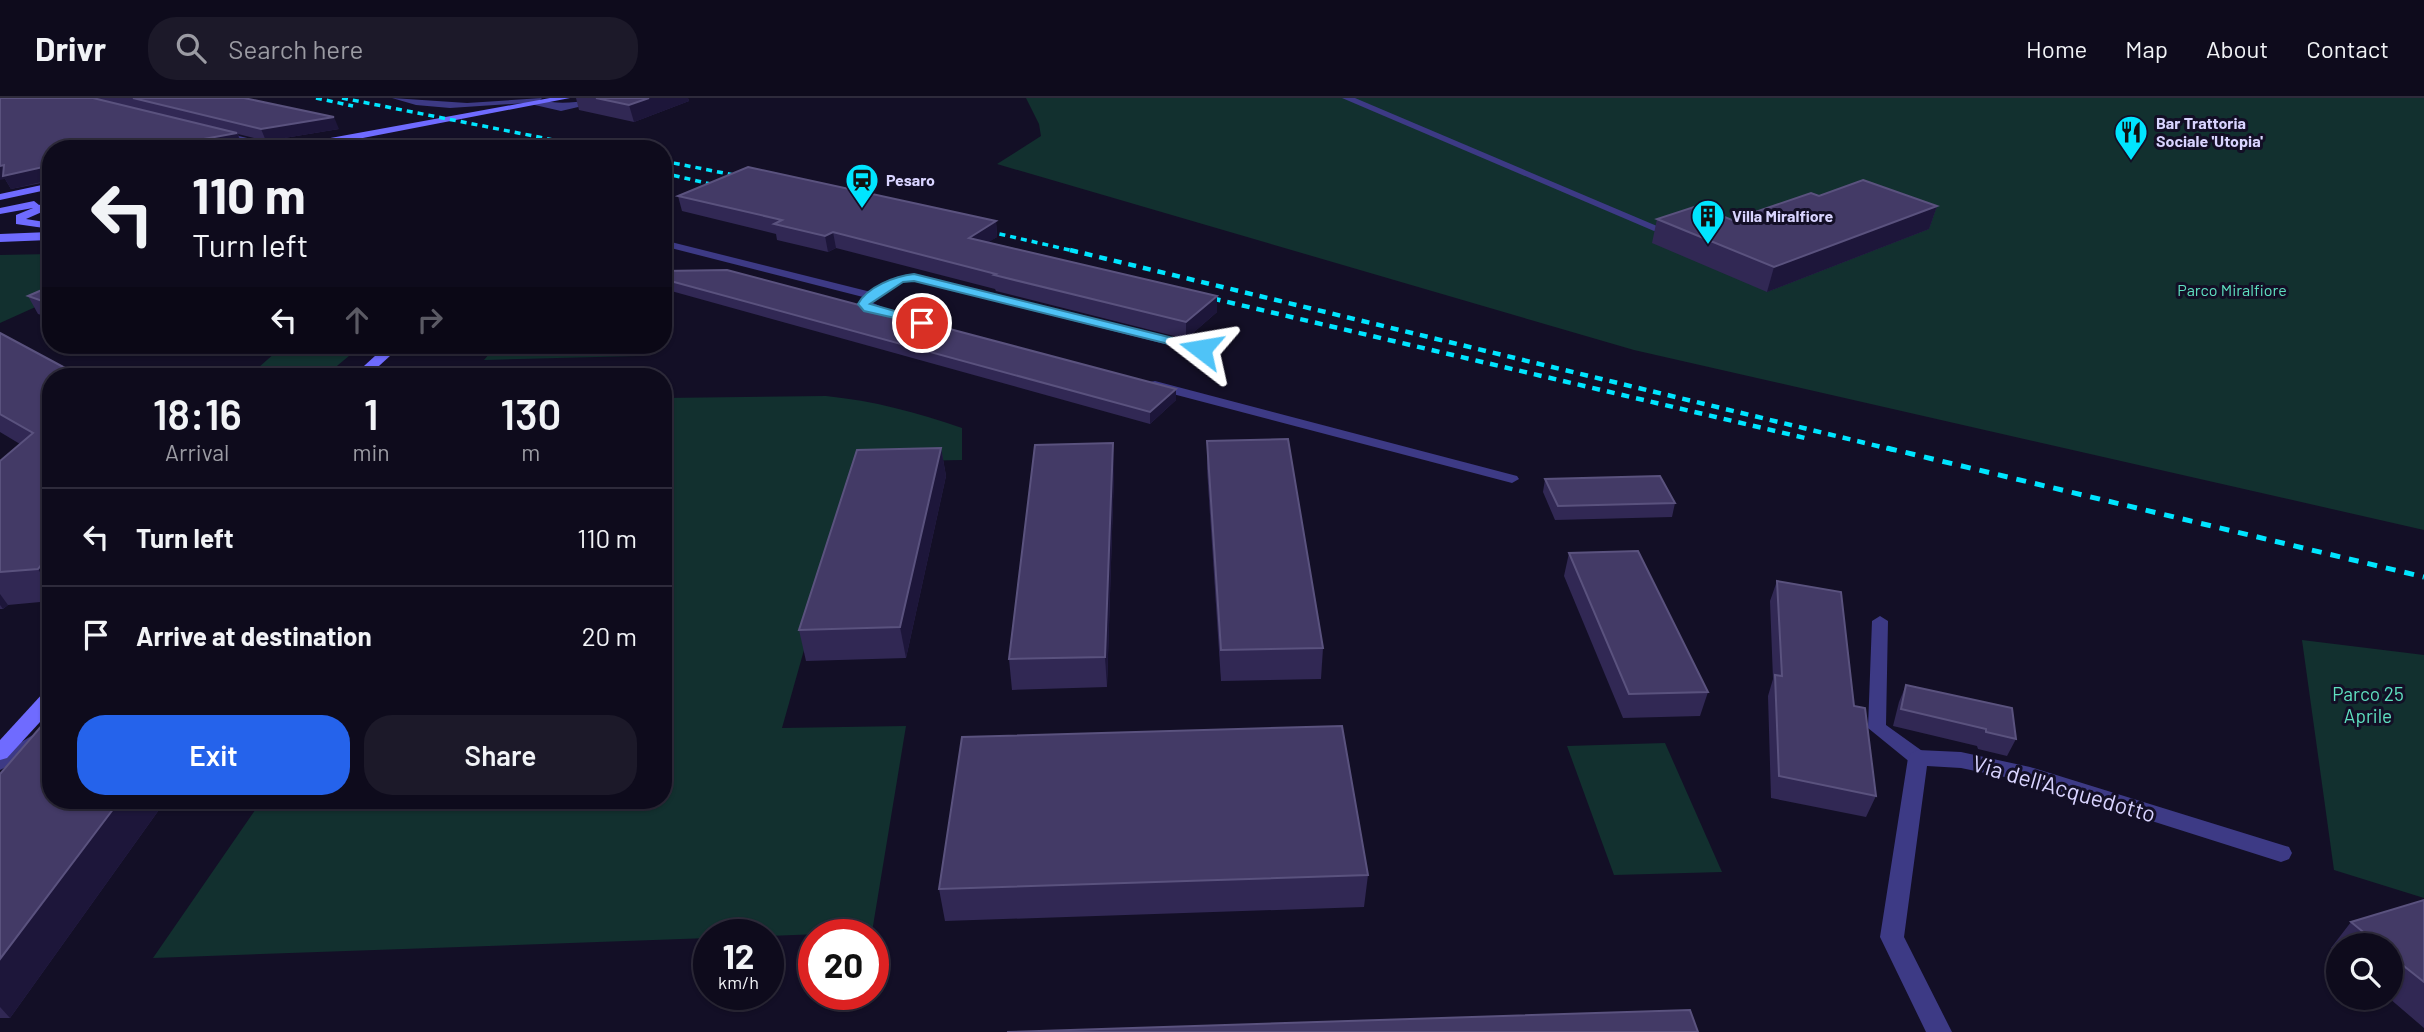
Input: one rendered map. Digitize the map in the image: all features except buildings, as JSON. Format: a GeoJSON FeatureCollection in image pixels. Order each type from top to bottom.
{"type":"FeatureCollection","features":[{"type":"Feature","properties":{"kind":"main road"},"geometry":{"type":"LineString","coordinates":[[337,140],[565,98]]}},
{"type":"Feature","properties":{"kind":"main road"},"geometry":{"type":"LineString","coordinates":[[367,140],[594,98]]}},
{"type":"Feature","properties":{"kind":"main road"},"geometry":{"type":"LineString","coordinates":[[0,197],[42,188]]}},
{"type":"Feature","properties":{"kind":"main road"},"geometry":{"type":"LineString","coordinates":[[0,204],[42,196]]}},
{"type":"Feature","properties":{"kind":"main road"},"geometry":{"type":"LineString","coordinates":[[0,211],[42,204]]}},
{"type":"Feature","properties":{"kind":"main road"},"geometry":{"type":"LineString","coordinates":[[42,206],[20,217],[20,222],[42,225]]}},
{"type":"Feature","properties":{"kind":"main road"},"geometry":{"type":"LineString","coordinates":[[0,239],[42,237]]}},
{"type":"Feature","properties":{"kind":"main road"},"geometry":{"type":"LineString","coordinates":[[369,368],[385,354]]}},
{"type":"Feature","properties":{"kind":"main road"},"geometry":{"type":"LineString","coordinates":[[2,752],[42,707]]}},
{"type":"Feature","properties":{"kind":"street"},"geometry":{"type":"LineString","coordinates":[[397,98],[433,106],[463,108],[532,99],[561,108],[612,98]]}},
{"type":"Feature","properties":{"kind":"street"},"geometry":{"type":"LineString","coordinates":[[1347,98],[1658,229]]}},
{"type":"Feature","properties":{"kind":"street"},"geometry":{"type":"LineString","coordinates":[[208,132],[238,140]]}},
{"type":"Feature","properties":{"kind":"street"},"geometry":{"type":"LineString","coordinates":[[1918,758],[1892,937],[1939,1032]]}},
{"type":"Feature","properties":{"kind":"street","name":"Via dell'Acquedotto"},"geometry":{"type":"LineString","coordinates":[[1918,758],[1961,760],[2030,775],[2281,853]]}},
{"type":"Feature","properties":{"kind":"lane"},"geometry":{"type":"LineString","coordinates":[[672,245],[872,296]]}},
{"type":"Feature","properties":{"kind":"lane"},"geometry":{"type":"LineString","coordinates":[[895,316],[868,308],[864,304],[900,279],[914,278],[1201,349]]}},
{"type":"Feature","properties":{"kind":"lane"},"geometry":{"type":"LineString","coordinates":[[1136,380],[1512,479]]}},
{"type":"Feature","properties":{"kind":"lane"},"geometry":{"type":"LineString","coordinates":[[1880,621],[1877,728],[1918,758]]}},
{"type":"Feature","properties":{"kind":"lane"},"geometry":{"type":"LineString","coordinates":[[2,752],[33,745],[42,738]]}},
{"type":"Feature","properties":{"kind":"green space","name":"Parco Miralfiore"},"geometry":{"type":"Polygon","coordinates":[[[1026,98],[2424,98],[2424,530],[1634,350],[997,164],[1041,136],[1039,124],[1026,98]]]}},
{"type":"Feature","properties":{"kind":"green space"},"geometry":{"type":"Polygon","coordinates":[[[42,254],[42,304],[0,323],[0,255],[42,254]]]}},
{"type":"Feature","properties":{"kind":"green space"},"geometry":{"type":"Polygon","coordinates":[[[274,354],[351,354],[335,368],[258,368],[274,354]]]}},
{"type":"Feature","properties":{"kind":"green space"},"geometry":{"type":"Polygon","coordinates":[[[489,354],[638,354],[637,356],[484,360],[489,354]]]}},
{"type":"Feature","properties":{"kind":"green space"},"geometry":{"type":"Polygon","coordinates":[[[826,396],[895,408],[962,428],[962,460],[857,462],[782,728],[906,726],[874,919],[798,919],[798,935],[784,935],[784,919],[693,919],[693,939],[153,958],[256,809],[672,809],[672,398],[826,396]]]}},
{"type":"Feature","properties":{"kind":"green space","name":"Parco 25 Aprile"},"geometry":{"type":"Polygon","coordinates":[[[2302,640],[2424,655],[2424,898],[2334,870],[2302,640]]]}},
{"type":"Feature","properties":{"kind":"green space"},"geometry":{"type":"Polygon","coordinates":[[[1665,743],[1722,872],[1614,875],[1567,746],[1665,743]]]}},
{"type":"Feature","properties":{"kind":"railway"},"geometry":{"type":"LineString","coordinates":[[316,98],[353,106]]}},
{"type":"Feature","properties":{"kind":"railway"},"geometry":{"type":"LineString","coordinates":[[342,98],[554,140]]}},
{"type":"Feature","properties":{"kind":"railway"},"geometry":{"type":"LineString","coordinates":[[672,163],[749,178]]}},
{"type":"Feature","properties":{"kind":"railway"},"geometry":{"type":"LineString","coordinates":[[672,175],[728,188]]}},
{"type":"Feature","properties":{"kind":"railway"},"geometry":{"type":"LineString","coordinates":[[978,229],[1078,252]]}},
{"type":"Feature","properties":{"kind":"railway"},"geometry":{"type":"LineString","coordinates":[[1070,250],[1894,450]]}},
{"type":"Feature","properties":{"kind":"railway"},"geometry":{"type":"LineString","coordinates":[[1198,295],[1805,438]]}},
{"type":"Feature","properties":{"kind":"railway"},"geometry":{"type":"LineString","coordinates":[[1887,448],[2424,577]]}},
{"type":"Feature","properties":{"kind":"place","name":"Bar Trattoria Sociale 'Utopia'"},"geometry":{"type":"Point","coordinates":[2131,162]}},
{"type":"Feature","properties":{"kind":"place","name":"Pesaro"},"geometry":{"type":"Point","coordinates":[862,210]}},
{"type":"Feature","properties":{"kind":"place","name":"Villa Miralfiore"},"geometry":{"type":"Point","coordinates":[1708,246]}},
{"type":"Feature","properties":{"kind":"route"},"geometry":{"type":"LineString","coordinates":[[922,323],[868,308],[864,304],[866,300],[900,279],[914,278],[1201,349]]}}]}
